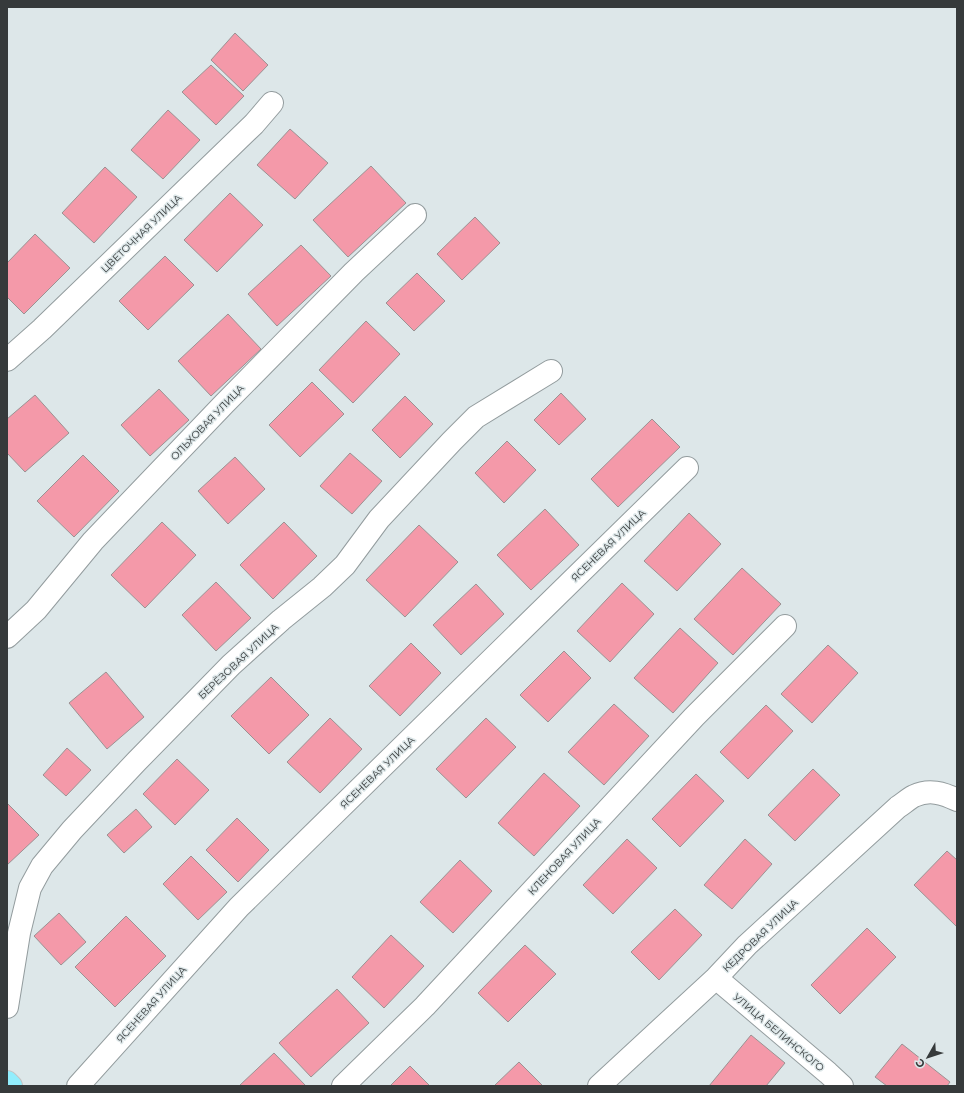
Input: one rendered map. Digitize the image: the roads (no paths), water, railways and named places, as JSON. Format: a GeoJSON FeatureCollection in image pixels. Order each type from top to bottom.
{"type":"FeatureCollection","features":[{"type":"Feature","properties":{"kind":"main road"},"geometry":{"type":"LineString","coordinates":[[7,1082],[11,1086]]}},
{"type":"Feature","properties":{"kind":"street","name":"ЦВЕТОЧНАЯ УЛИЦА"},"geometry":{"type":"LineString","coordinates":[[7,360],[42,329],[254,124],[272,102]]}},
{"type":"Feature","properties":{"kind":"street","name":"ОЛЬХОВАЯ УЛИЦА"},"geometry":{"type":"LineString","coordinates":[[7,637],[36,610],[93,541],[229,398],[354,272],[415,215]]}},
{"type":"Feature","properties":{"kind":"street","name":"БЕРЁЗОВАЯ УЛИЦА"},"geometry":{"type":"LineString","coordinates":[[7,1007],[19,933],[30,888],[42,866],[72,830],[231,665],[322,587],[345,565],[379,518],[476,417],[551,371]]}},
{"type":"Feature","properties":{"kind":"street","name":"ЯСЕНЕВАЯ УЛИЦА"},"geometry":{"type":"LineString","coordinates":[[78,1086],[239,907],[687,468]]}},
{"type":"Feature","properties":{"kind":"street","name":"КЛЕНОВАЯ УЛИЦА"},"geometry":{"type":"LineString","coordinates":[[343,1086],[425,1006],[694,717],[785,626]]}},
{"type":"Feature","properties":{"kind":"street","name":"КЕДРОВАЯ УЛИЦА"},"geometry":{"type":"LineString","coordinates":[[599,1086],[716,978],[747,945],[898,807],[913,796],[927,792],[944,794],[957,800]]}},
{"type":"Feature","properties":{"kind":"street","name":"УЛИЦА БЕЛИНСКОГО"},"geometry":{"type":"LineString","coordinates":[[716,978],[842,1086]]}}]}
